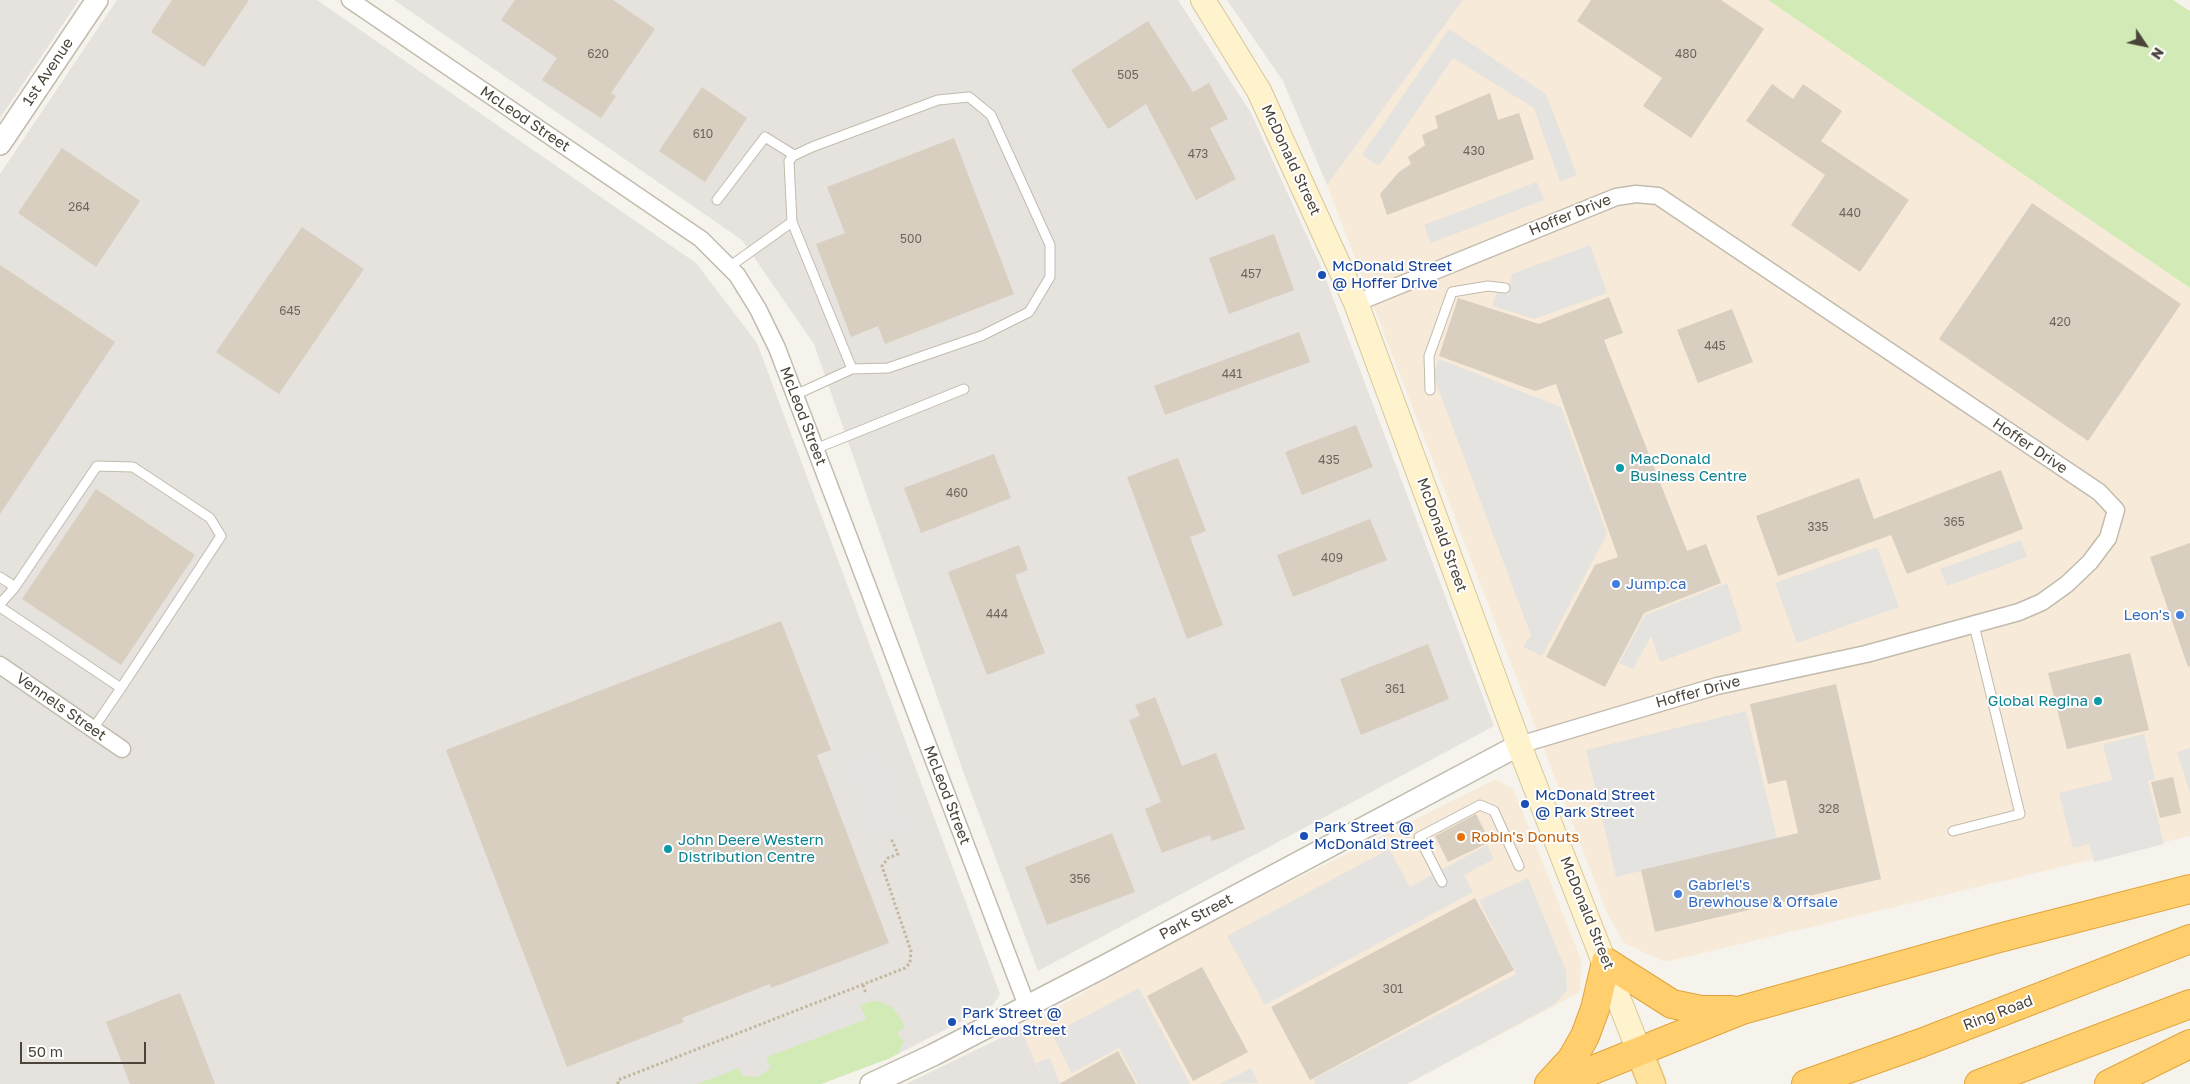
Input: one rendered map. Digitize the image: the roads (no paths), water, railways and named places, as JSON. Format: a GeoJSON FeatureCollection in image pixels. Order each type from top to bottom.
{"type":"FeatureCollection","features":[{"type":"Feature","properties":{"kind":"highway"},"geometry":{"type":"LineString","coordinates":[[1558,1084],[1742,1010],[1999,938],[2190,889]]}},
{"type":"Feature","properties":{"kind":"highway","name":"Ring Road"},"geometry":{"type":"LineString","coordinates":[[1806,1084],[1921,1043],[2190,939]]}},
{"type":"Feature","properties":{"kind":"highway"},"geometry":{"type":"LineString","coordinates":[[1549,1084],[1572,1059],[1585,1036],[1595,1008],[1606,962],[1672,1004],[1701,1010],[1742,1010]]}},
{"type":"Feature","properties":{"kind":"highway"},"geometry":{"type":"LineString","coordinates":[[1979,1084],[2190,1004]]}},
{"type":"Feature","properties":{"kind":"highway"},"geometry":{"type":"LineString","coordinates":[[2109,1084],[2190,1044]]}},
{"type":"Feature","properties":{"kind":"main road","name":"McDonald Street"},"geometry":{"type":"LineString","coordinates":[[1203,0],[1259,91],[1356,302],[1519,745],[1606,962],[1652,1084]]}},
{"type":"Feature","properties":{"kind":"street","name":"1st Avenue"},"geometry":{"type":"LineString","coordinates":[[0,144],[97,0]]}},
{"type":"Feature","properties":{"kind":"street","name":"McLeod Street"},"geometry":{"type":"LineString","coordinates":[[350,0],[700,239],[737,275],[758,309],[777,348],[1027,1006]]}},
{"type":"Feature","properties":{"kind":"street","name":"Hoffer Drive"},"geometry":{"type":"LineString","coordinates":[[1356,302],[1616,197],[1636,194],[1658,196],[2099,492],[2116,510],[2108,538],[2090,562],[2068,584],[2042,602],[2019,612],[1866,654],[1717,686],[1519,745]]}},
{"type":"Feature","properties":{"kind":"street","name":"Vennels Street"},"geometry":{"type":"LineString","coordinates":[[0,665],[122,749]]}},
{"type":"Feature","properties":{"kind":"street","name":"Park Street"},"geometry":{"type":"LineString","coordinates":[[871,1084],[1027,1006],[1519,745]]}},
{"type":"Feature","properties":{"kind":"lane"},"geometry":{"type":"LineString","coordinates":[[795,395],[852,369],[888,368],[981,336],[1029,312],[1050,278],[1050,245],[991,115],[969,97],[938,100],[812,146],[794,155],[789,162],[792,222],[852,369]]}},
{"type":"Feature","properties":{"kind":"lane"},"geometry":{"type":"LineString","coordinates":[[717,200],[765,137],[794,155]]}},
{"type":"Feature","properties":{"kind":"lane"},"geometry":{"type":"LineString","coordinates":[[729,268],[792,222]]}},
{"type":"Feature","properties":{"kind":"lane"},"geometry":{"type":"LineString","coordinates":[[1430,390],[1429,356],[1452,292],[1488,286],[1505,288]]}},
{"type":"Feature","properties":{"kind":"lane"},"geometry":{"type":"LineString","coordinates":[[815,449],[964,389]]}},
{"type":"Feature","properties":{"kind":"lane"},"geometry":{"type":"LineString","coordinates":[[93,729],[121,688],[220,536],[210,518],[133,467],[97,466],[15,588],[0,606],[121,688]]}},
{"type":"Feature","properties":{"kind":"lane"},"geometry":{"type":"LineString","coordinates":[[0,577],[15,588]]}},
{"type":"Feature","properties":{"kind":"lane"},"geometry":{"type":"LineString","coordinates":[[1953,831],[2020,814],[1974,625]]}},
{"type":"Feature","properties":{"kind":"lane"},"geometry":{"type":"LineString","coordinates":[[1442,882],[1419,837],[1480,805],[1494,811],[1519,866]]}},
{"type":"Feature","properties":{"kind":"place","name":"McDonald Street @ Hoffer Drive"},"geometry":{"type":"Point","coordinates":[1322,275]}},
{"type":"Feature","properties":{"kind":"place","name":"MacDonald Business Centre"},"geometry":{"type":"Point","coordinates":[1620,468]}},
{"type":"Feature","properties":{"kind":"place","name":"Jump.ca"},"geometry":{"type":"Point","coordinates":[1616,584]}},
{"type":"Feature","properties":{"kind":"place","name":"Leon's"},"geometry":{"type":"Point","coordinates":[2180,615]}},
{"type":"Feature","properties":{"kind":"place","name":"Global Regina"},"geometry":{"type":"Point","coordinates":[2098,701]}},
{"type":"Feature","properties":{"kind":"place","name":"McDonald Street @ Park Street"},"geometry":{"type":"Point","coordinates":[1525,804]}},
{"type":"Feature","properties":{"kind":"place","name":"Park Street @ McDonald Street"},"geometry":{"type":"Point","coordinates":[1304,836]}},
{"type":"Feature","properties":{"kind":"place","name":"Robin's Donuts"},"geometry":{"type":"Point","coordinates":[1461,837]}},
{"type":"Feature","properties":{"kind":"place","name":"John Deere Western Distribution Centre"},"geometry":{"type":"Point","coordinates":[668,849]}},
{"type":"Feature","properties":{"kind":"place","name":"Gabriel's Brewhouse & Offsale"},"geometry":{"type":"Point","coordinates":[1678,894]}},
{"type":"Feature","properties":{"kind":"place","name":"Park Street @ McLeod Street"},"geometry":{"type":"Point","coordinates":[952,1022]}}]}
